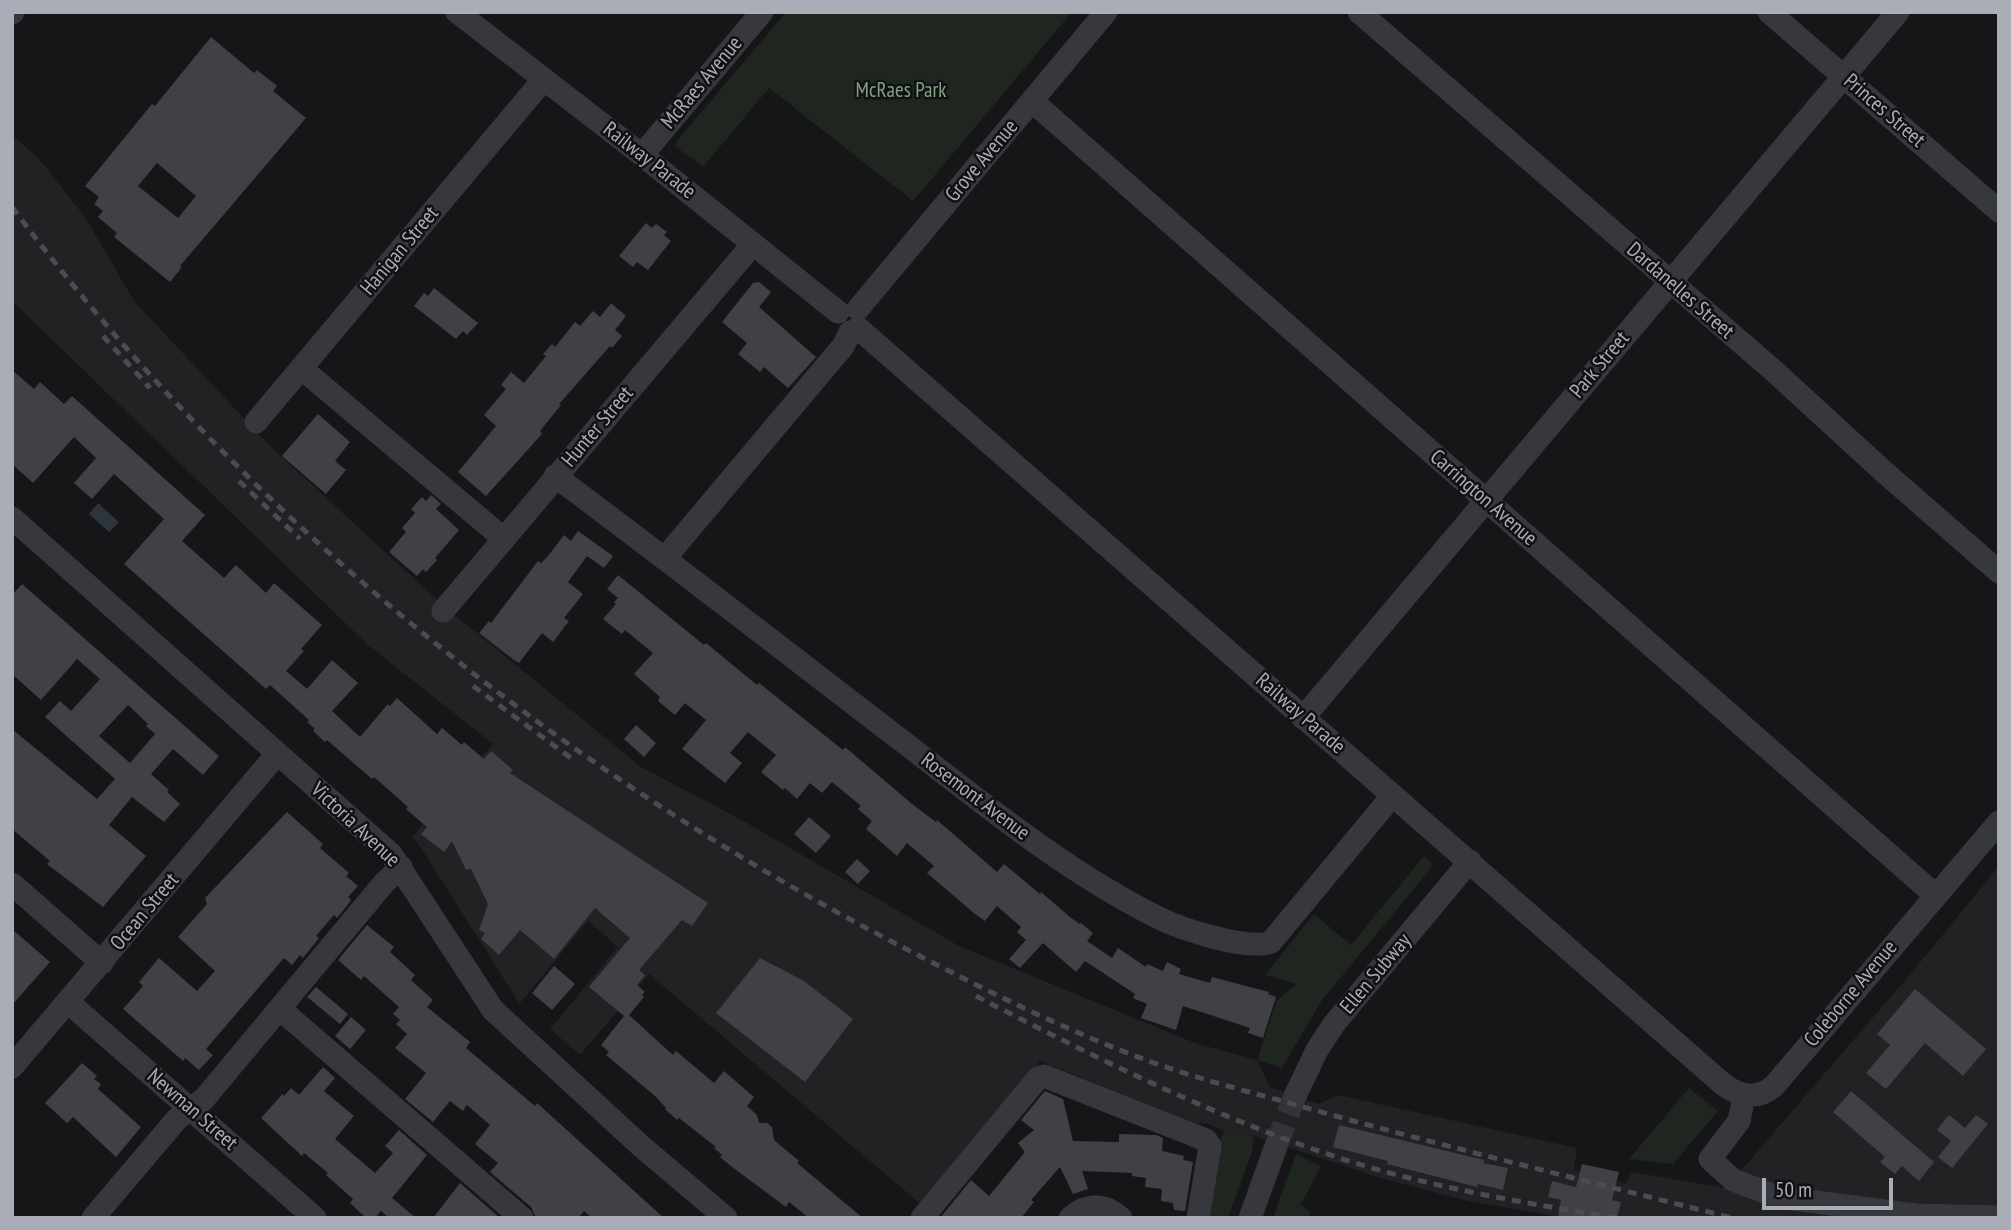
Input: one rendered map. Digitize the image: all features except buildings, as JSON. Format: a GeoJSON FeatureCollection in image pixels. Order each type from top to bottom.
{"type":"FeatureCollection","features":[{"type":"Feature","properties":{"kind":"street","name":"Railway Parade"},"geometry":{"type":"LineString","coordinates":[[457,12],[851,320],[1724,1085],[1744,1096]]}},
{"type":"Feature","properties":{"kind":"street","name":"McRaes Avenue"},"geometry":{"type":"LineString","coordinates":[[642,155],[762,12]]}},
{"type":"Feature","properties":{"kind":"street","name":"Grove Avenue"},"geometry":{"type":"LineString","coordinates":[[665,558],[844,345],[851,320],[1106,12]]}},
{"type":"Feature","properties":{"kind":"street","name":"Dardanelles Street"},"geometry":{"type":"LineString","coordinates":[[1359,12],[1774,371],[1999,572]]}},
{"type":"Feature","properties":{"kind":"street","name":"Princes Street"},"geometry":{"type":"LineString","coordinates":[[1769,12],[1999,211]]}},
{"type":"Feature","properties":{"kind":"street","name":"Park Street"},"geometry":{"type":"LineString","coordinates":[[1303,718],[1898,12]]}},
{"type":"Feature","properties":{"kind":"street","name":"Hanigan Street"},"geometry":{"type":"LineString","coordinates":[[256,422],[544,79]]}},
{"type":"Feature","properties":{"kind":"street","name":"Carrington Avenue"},"geometry":{"type":"LineString","coordinates":[[1031,101],[1935,895]]}},
{"type":"Feature","properties":{"kind":"street","name":"Hunter Street"},"geometry":{"type":"LineString","coordinates":[[443,611],[753,244]]}},
{"type":"Feature","properties":{"kind":"street"},"geometry":{"type":"LineString","coordinates":[[301,368],[503,538]]}},
{"type":"Feature","properties":{"kind":"street","name":"Rosemont Avenue"},"geometry":{"type":"LineString","coordinates":[[555,476],[1023,834],[1111,890],[1177,926],[1251,946],[1271,942],[1393,795]]}},
{"type":"Feature","properties":{"kind":"street","name":"Victoria Avenue"},"geometry":{"type":"LineString","coordinates":[[12,518],[384,848],[401,867],[480,992],[506,1023],[641,1146],[726,1218]]}},
{"type":"Feature","properties":{"kind":"street","name":"Ocean Street"},"geometry":{"type":"LineString","coordinates":[[12,1068],[276,754]]}},
{"type":"Feature","properties":{"kind":"street","name":"Coleborne Avenue"},"geometry":{"type":"LineString","coordinates":[[1744,1096],[1762,1094],[1773,1086],[1999,821]]}},
{"type":"Feature","properties":{"kind":"street","name":"Ellen Subway"},"geometry":{"type":"LineString","coordinates":[[1295,1096],[1317,1050],[1334,1024],[1470,861]]}},
{"type":"Feature","properties":{"kind":"street"},"geometry":{"type":"LineString","coordinates":[[93,1218],[177,1119],[204,1099],[384,883],[401,867]]}},
{"type":"Feature","properties":{"kind":"street"},"geometry":{"type":"LineString","coordinates":[[12,884],[102,963]]}},
{"type":"Feature","properties":{"kind":"street","name":"Newman Street"},"geometry":{"type":"LineString","coordinates":[[68,1002],[306,1215]]}},
{"type":"Feature","properties":{"kind":"street"},"geometry":{"type":"LineString","coordinates":[[280,1009],[522,1218]]}},
{"type":"Feature","properties":{"kind":"street"},"geometry":{"type":"LineString","coordinates":[[922,1218],[1038,1078],[1044,1076],[1206,1140],[1210,1146],[1198,1218]]}},
{"type":"Feature","properties":{"kind":"street"},"geometry":{"type":"LineString","coordinates":[[1744,1096],[1739,1121],[1710,1159],[1733,1180],[1778,1197],[1915,1215],[1999,1217]]}},
{"type":"Feature","properties":{"kind":"street"},"geometry":{"type":"LineString","coordinates":[[1250,1218],[1276,1146]]}},
{"type":"Feature","properties":{"kind":"street"},"geometry":{"type":"LineString","coordinates":[[1070,1218],[1091,1206],[1108,1209],[1121,1218]]}},
{"type":"Feature","properties":{"kind":"shaded area"},"geometry":{"type":"Polygon","coordinates":[[[12,135],[39,159],[85,217],[134,301],[270,446],[446,608],[641,767],[740,819],[959,946],[1195,1043],[1257,1060],[1270,1087],[1318,1104],[1338,1095],[1577,1148],[1574,1170],[1625,1184],[1632,1172],[1726,1188],[1913,971],[1999,866],[1999,1218],[1567,1218],[1468,1201],[1384,1179],[1257,1137],[1224,1131],[1209,1124],[1193,1123],[1040,1061],[923,1206],[649,974],[580,1055],[550,1029],[618,947],[588,921],[520,1003],[412,837],[493,744],[368,645],[12,301],[12,135]]]}},
{"type":"Feature","properties":{"kind":"shaded area"},"geometry":{"type":"Polygon","coordinates":[[[98,503],[119,522],[109,532],[89,514],[98,503]]]}},
{"type":"Feature","properties":{"kind":"green space","name":"McRaes Park"},"geometry":{"type":"Polygon","coordinates":[[[786,12],[1072,12],[913,201],[769,88],[703,167],[676,147],[676,142],[786,12]]]}},
{"type":"Feature","properties":{"kind":"green space"},"geometry":{"type":"Polygon","coordinates":[[[1424,856],[1431,862],[1432,867],[1322,1000],[1282,1068],[1257,1060],[1277,1000],[1297,984],[1265,975],[1314,914],[1351,945],[1424,856]]]}},
{"type":"Feature","properties":{"kind":"green space"},"geometry":{"type":"Polygon","coordinates":[[[1689,1088],[1718,1111],[1673,1164],[1629,1159],[1689,1088]]]}},
{"type":"Feature","properties":{"kind":"green space"},"geometry":{"type":"Polygon","coordinates":[[[1224,1131],[1254,1137],[1252,1152],[1228,1218],[1206,1218],[1217,1149],[1224,1131]]]}},
{"type":"Feature","properties":{"kind":"green space"},"geometry":{"type":"Polygon","coordinates":[[[1296,1154],[1321,1166],[1301,1204],[1311,1213],[1307,1218],[1273,1218],[1296,1154]]]}},
{"type":"Feature","properties":{"kind":"tunnel"},"geometry":{"type":"LineString","coordinates":[[1276,1146],[1295,1096]]}},
{"type":"Feature","properties":{"kind":"railway"},"geometry":{"type":"LineString","coordinates":[[12,207],[104,322],[203,431],[309,535],[421,631],[538,722],[659,806],[785,883],[1003,998],[1064,1027],[1157,1064],[1215,1083],[1470,1152],[1732,1218]]}},
{"type":"Feature","properties":{"kind":"railway"},"geometry":{"type":"LineString","coordinates":[[103,336],[150,388]]}},
{"type":"Feature","properties":{"kind":"railway"},"geometry":{"type":"LineString","coordinates":[[239,481],[300,539]]}},
{"type":"Feature","properties":{"kind":"railway"},"geometry":{"type":"LineString","coordinates":[[473,686],[575,761]]}},
{"type":"Feature","properties":{"kind":"railway"},"geometry":{"type":"LineString","coordinates":[[976,996],[1162,1088],[1306,1147],[1355,1163],[1484,1195],[1615,1218]]}}]}
